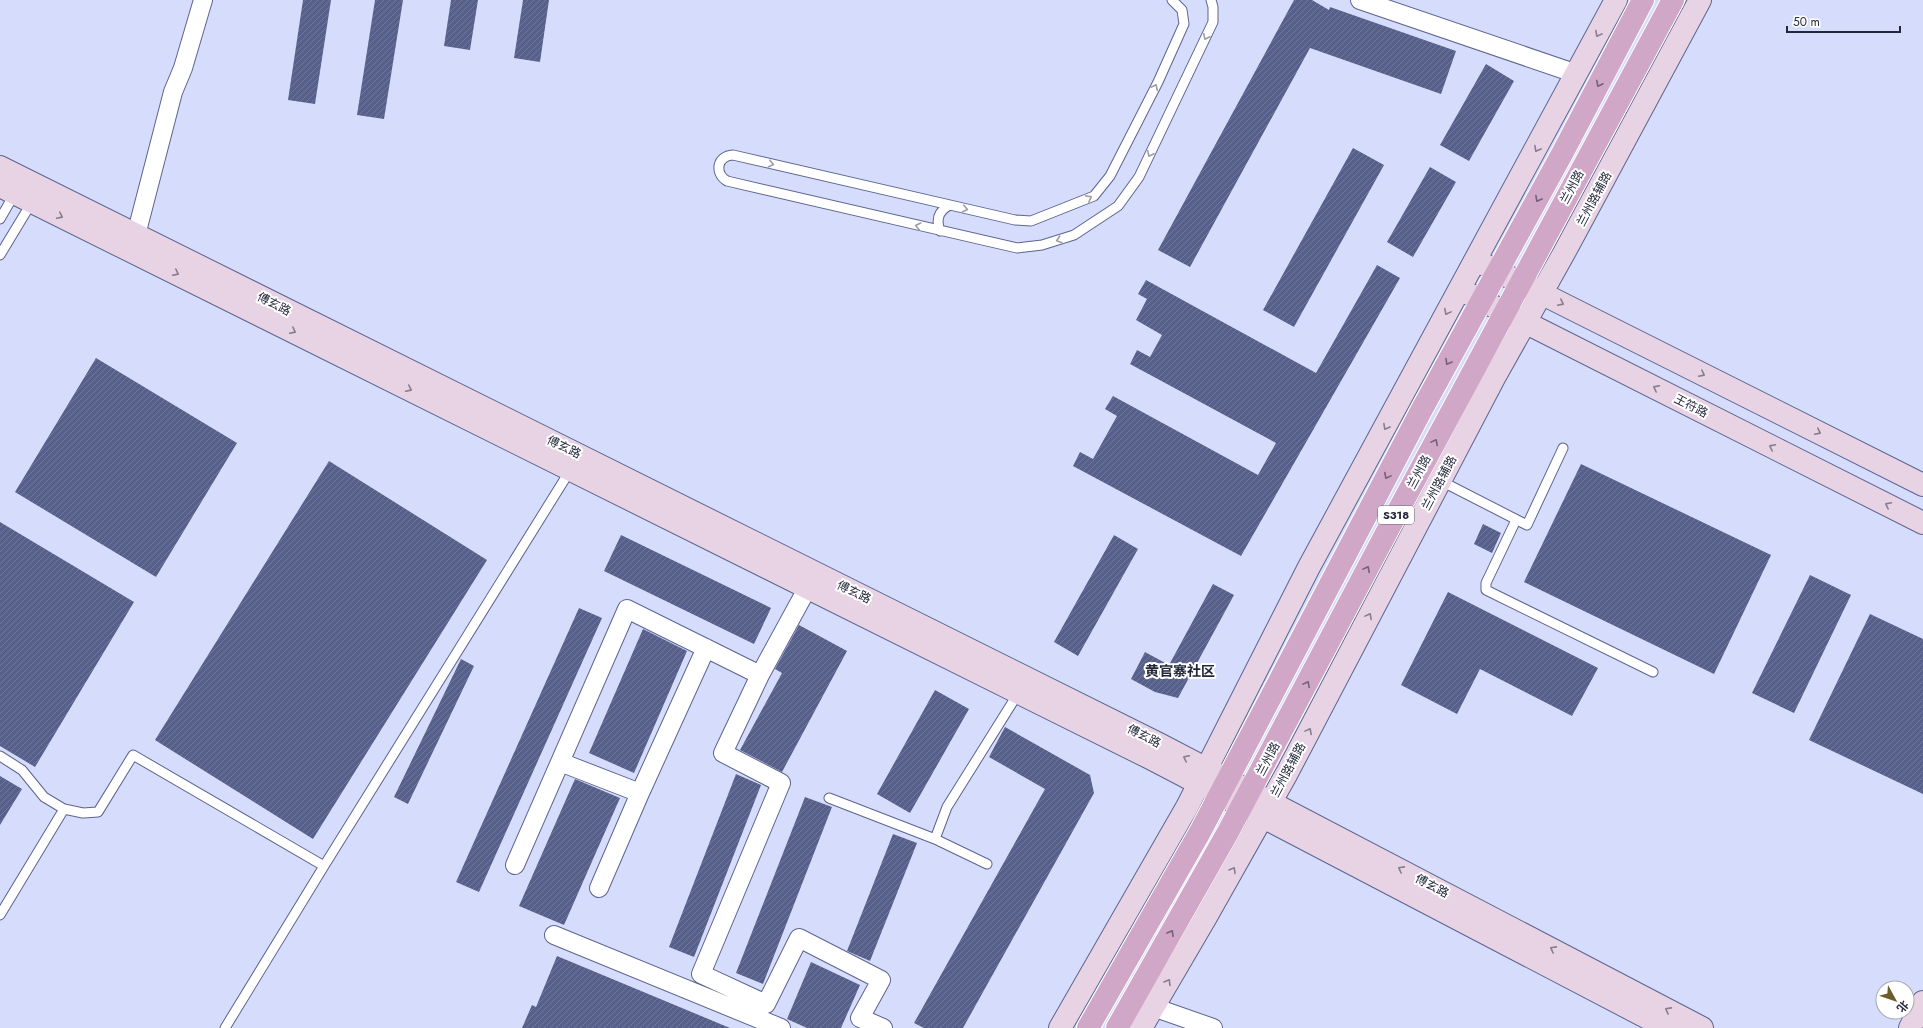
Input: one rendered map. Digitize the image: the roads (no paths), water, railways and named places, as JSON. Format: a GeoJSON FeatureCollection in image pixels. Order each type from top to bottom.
{"type":"FeatureCollection","features":[{"type":"Feature","properties":{"kind":"main road","name":"兰州路"},"geometry":{"type":"LineString","coordinates":[[1088,1028],[1224,786],[1417,418],[1498,272],[1643,0]]}},
{"type":"Feature","properties":{"kind":"main road","name":"兰州路"},"geometry":{"type":"LineString","coordinates":[[1117,1028],[1430,476],[1504,312],[1673,0]]}},
{"type":"Feature","properties":{"kind":"street"},"geometry":{"type":"LineString","coordinates":[[136,235],[173,92],[183,68],[203,0]]}},
{"type":"Feature","properties":{"kind":"street"},"geometry":{"type":"LineString","coordinates":[[1360,0],[1577,74]]}},
{"type":"Feature","properties":{"kind":"street"},"geometry":{"type":"LineString","coordinates":[[1060,1028],[1150,874],[1204,776],[1309,567],[1616,0]]}},
{"type":"Feature","properties":{"kind":"street","name":"兰州路辅路"},"geometry":{"type":"LineString","coordinates":[[1141,1028],[1268,809],[1430,476],[1542,293],[1700,0]]}},
{"type":"Feature","properties":{"kind":"street","name":"傅玄路"},"geometry":{"type":"LineString","coordinates":[[0,167],[1702,1028]]}},
{"type":"Feature","properties":{"kind":"street","name":"傅玄路"},"geometry":{"type":"LineString","coordinates":[[16,193],[1019,692],[1204,776]]}},
{"type":"Feature","properties":{"kind":"street"},"geometry":{"type":"LineString","coordinates":[[1476,260],[1923,485]]}},
{"type":"Feature","properties":{"kind":"street","name":"王符路"},"geometry":{"type":"LineString","coordinates":[[1460,289],[1923,522]]}},
{"type":"Feature","properties":{"kind":"street"},"geometry":{"type":"LineString","coordinates":[[808,587],[760,675],[723,753],[781,783],[701,974],[766,1004],[799,938],[881,980],[860,1018],[883,1028]]}},
{"type":"Feature","properties":{"kind":"street"},"geometry":{"type":"LineString","coordinates":[[515,865],[626,609],[760,675]]}},
{"type":"Feature","properties":{"kind":"street"},"geometry":{"type":"LineString","coordinates":[[599,888],[640,793],[706,648]]}},
{"type":"Feature","properties":{"kind":"street"},"geometry":{"type":"LineString","coordinates":[[560,762],[640,793]]}},
{"type":"Feature","properties":{"kind":"street","name":"傅玄路"},"geometry":{"type":"LineString","coordinates":[[1268,809],[1667,1028]]}},
{"type":"Feature","properties":{"kind":"street"},"geometry":{"type":"LineString","coordinates":[[554,935],[781,1028]]}},
{"type":"Feature","properties":{"kind":"street"},"geometry":{"type":"LineString","coordinates":[[1910,1028],[1923,1002]]}},
{"type":"Feature","properties":{"kind":"street"},"geometry":{"type":"LineString","coordinates":[[1153,1007],[1213,1028]]}},
{"type":"Feature","properties":{"kind":"lane"},"geometry":{"type":"LineString","coordinates":[[1172,0],[1182,10],[1184,24],[1158,82],[1110,176],[1094,196],[1031,222],[948,206],[733,155],[724,157],[719,163],[718,168],[720,176],[727,181],[1018,248],[1042,245],[1074,235],[1118,206],[1139,177],[1213,22],[1213,7],[1211,0]]}},
{"type":"Feature","properties":{"kind":"lane"},"geometry":{"type":"LineString","coordinates":[[0,219],[16,193]]}},
{"type":"Feature","properties":{"kind":"lane"},"geometry":{"type":"LineString","coordinates":[[0,255],[16,193]]}},
{"type":"Feature","properties":{"kind":"lane"},"geometry":{"type":"LineString","coordinates":[[940,231],[938,219],[939,214],[948,206]]}},
{"type":"Feature","properties":{"kind":"lane"},"geometry":{"type":"LineString","coordinates":[[1430,476],[1527,525],[1563,448]]}},
{"type":"Feature","properties":{"kind":"lane"},"geometry":{"type":"LineString","coordinates":[[225,1028],[571,469]]}},
{"type":"Feature","properties":{"kind":"lane"},"geometry":{"type":"LineString","coordinates":[[1516,520],[1486,583],[1486,590],[1653,672]]}},
{"type":"Feature","properties":{"kind":"lane"},"geometry":{"type":"LineString","coordinates":[[935,839],[947,807],[1019,692]]}},
{"type":"Feature","properties":{"kind":"lane"},"geometry":{"type":"LineString","coordinates":[[0,756],[22,770],[44,797],[64,809],[83,813],[98,812],[134,754],[324,866]]}},
{"type":"Feature","properties":{"kind":"lane"},"geometry":{"type":"LineString","coordinates":[[829,798],[935,839],[987,864]]}},
{"type":"Feature","properties":{"kind":"lane"},"geometry":{"type":"LineString","coordinates":[[0,914],[64,809]]}},
{"type":"Feature","properties":{"kind":"district","name":"黄官寨社区"},"geometry":{"type":"Point","coordinates":[1180,671]}}]}
